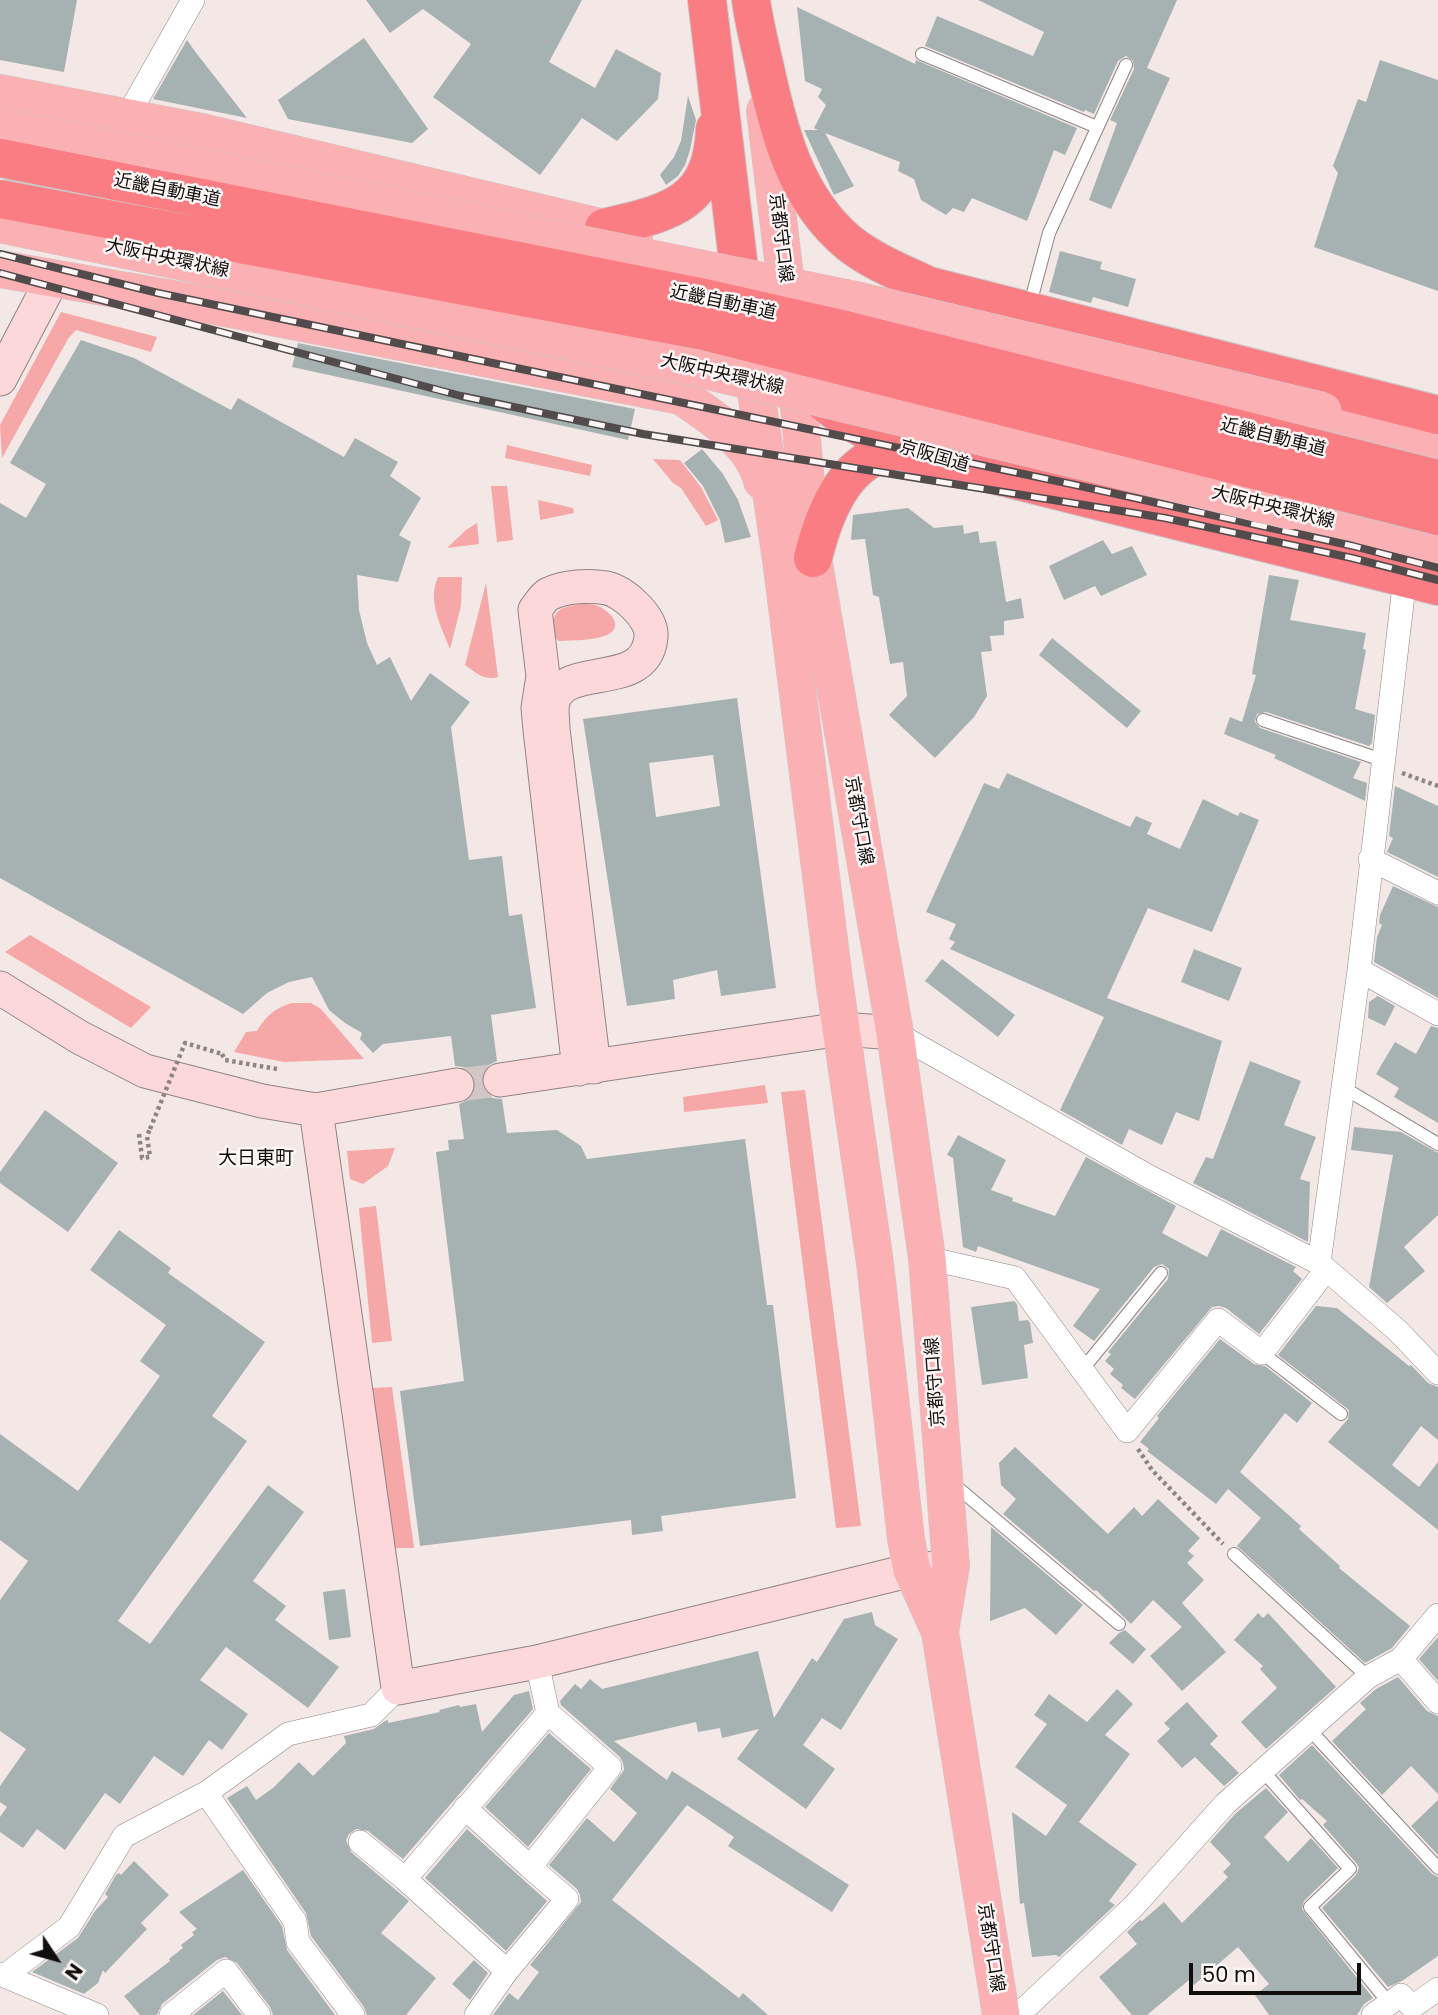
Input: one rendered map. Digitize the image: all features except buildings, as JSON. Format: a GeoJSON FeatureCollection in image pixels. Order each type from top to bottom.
{"type":"FeatureCollection","features":[{"type":"Feature","properties":{"kind":"highway"},"geometry":{"type":"LineString","coordinates":[[707,0],[717,79],[771,339]]}},
{"type":"Feature","properties":{"kind":"highway"},"geometry":{"type":"LineString","coordinates":[[751,5],[773,105],[796,175],[811,201],[828,223],[850,243],[871,258],[929,286]]}},
{"type":"Feature","properties":{"kind":"highway"},"geometry":{"type":"LineString","coordinates":[[604,228],[658,215],[676,207],[692,195],[711,158],[715,137],[717,79]]}},
{"type":"Feature","properties":{"kind":"highway","name":"近畿自動車道"},"geometry":{"type":"LineString","coordinates":[[0,158],[709,299],[837,328],[1438,480]]}},
{"type":"Feature","properties":{"kind":"highway","name":"近畿自動車道"},"geometry":{"type":"LineString","coordinates":[[0,199],[704,331],[1438,516]]}},
{"type":"Feature","properties":{"kind":"highway"},"geometry":{"type":"LineString","coordinates":[[771,339],[821,287],[845,281],[872,279],[929,286],[1028,311],[1435,433]]}},
{"type":"Feature","properties":{"kind":"highway","name":"京阪国道"},"geometry":{"type":"LineString","coordinates":[[771,339],[838,413],[900,451],[1422,582]]}},
{"type":"Feature","properties":{"kind":"highway"},"geometry":{"type":"LineString","coordinates":[[797,559],[819,533],[840,489],[856,471],[877,455],[900,451]]}},
{"type":"Feature","properties":{"kind":"main road","name":"京都守口線"},"geometry":{"type":"LineString","coordinates":[[751,5],[771,339],[797,559],[841,1029],[874,1263],[906,1539],[912,1570],[940,1632],[1001,2015]]}},
{"type":"Feature","properties":{"kind":"main road"},"geometry":{"type":"LineString","coordinates":[[0,93],[206,133],[604,228],[695,262],[771,339]]}},
{"type":"Feature","properties":{"kind":"main road"},"geometry":{"type":"LineString","coordinates":[[0,127],[856,300],[1323,411],[1435,433]]}},
{"type":"Feature","properties":{"kind":"main road"},"geometry":{"type":"LineString","coordinates":[[0,180],[689,310],[771,339],[838,379],[1438,528]]}},
{"type":"Feature","properties":{"kind":"main road"},"geometry":{"type":"LineString","coordinates":[[0,209],[738,356],[771,339],[852,315],[1435,433]]}},
{"type":"Feature","properties":{"kind":"main road","name":"大阪中央環状線"},"geometry":{"type":"LineString","coordinates":[[0,224],[696,368],[1290,511],[1438,551]]}},
{"type":"Feature","properties":{"kind":"main road"},"geometry":{"type":"LineString","coordinates":[[0,268],[225,308],[681,396],[717,400],[771,339]]}},
{"type":"Feature","properties":{"kind":"main road"},"geometry":{"type":"LineString","coordinates":[[681,396],[722,424],[759,466],[797,559]]}},
{"type":"Feature","properties":{"kind":"main road","name":"京都守口線"},"geometry":{"type":"LineString","coordinates":[[797,559],[895,1033],[927,1258],[951,1566],[940,1632]]}},
{"type":"Feature","properties":{"kind":"street"},"geometry":{"type":"LineString","coordinates":[[127,117],[193,0]]}},
{"type":"Feature","properties":{"kind":"street"},"geometry":{"type":"LineString","coordinates":[[0,379],[53,278]]}},
{"type":"Feature","properties":{"kind":"street"},"geometry":{"type":"LineString","coordinates":[[927,1258],[1015,1278],[1127,1431],[1218,1320],[1262,1353],[1323,1267],[1381,763],[1422,582]]}},
{"type":"Feature","properties":{"kind":"street"},"geometry":{"type":"LineString","coordinates":[[570,587],[609,588],[633,603],[646,617],[652,635],[646,653],[631,669],[566,684],[553,701],[553,729],[586,1068],[538,708],[543,676],[536,610],[547,595],[570,587]]}},
{"type":"Feature","properties":{"kind":"street"},"geometry":{"type":"LineString","coordinates":[[1370,859],[1438,892]]}},
{"type":"Feature","properties":{"kind":"street"},"geometry":{"type":"LineString","coordinates":[[1359,970],[1438,1014]]}},
{"type":"Feature","properties":{"kind":"street"},"geometry":{"type":"LineString","coordinates":[[0,988],[79,1037],[145,1071],[225,1092],[316,1110],[457,1086]]}},
{"type":"Feature","properties":{"kind":"street"},"geometry":{"type":"LineString","coordinates":[[500,1080],[841,1029],[895,1033],[1147,1176],[1323,1267],[1398,1331],[1438,1373]]}},
{"type":"Feature","properties":{"kind":"street"},"geometry":{"type":"LineString","coordinates":[[316,1110],[398,1688]]}},
{"type":"Feature","properties":{"kind":"street"},"geometry":{"type":"LineString","coordinates":[[97,2015],[6,1972],[69,1927],[124,1836],[197,1798],[288,1734],[371,1715],[398,1688],[537,1662],[912,1570],[951,1566]]}},
{"type":"Feature","properties":{"kind":"street"},"geometry":{"type":"LineString","coordinates":[[1018,2015],[1134,1906],[1225,1804],[1368,1677],[1401,1659],[1438,1615]]}},
{"type":"Feature","properties":{"kind":"street"},"geometry":{"type":"LineString","coordinates":[[1401,1659],[1438,1702]]}},
{"type":"Feature","properties":{"kind":"street"},"geometry":{"type":"LineString","coordinates":[[530,1867],[610,1767],[548,1713],[537,1662]]}},
{"type":"Feature","properties":{"kind":"street"},"geometry":{"type":"LineString","coordinates":[[405,1879],[548,1713]]}},
{"type":"Feature","properties":{"kind":"street"},"geometry":{"type":"LineString","coordinates":[[197,1798],[295,1922],[298,1942],[353,2015]]}},
{"type":"Feature","properties":{"kind":"street"},"geometry":{"type":"LineString","coordinates":[[466,1808],[567,1899],[507,1972],[476,2015]]}},
{"type":"Feature","properties":{"kind":"street"},"geometry":{"type":"LineString","coordinates":[[360,1842],[507,1972]]}},
{"type":"Feature","properties":{"kind":"street"},"geometry":{"type":"LineString","coordinates":[[171,2015],[226,1971],[259,2015]]}},
{"type":"Feature","properties":{"kind":"street"},"geometry":{"type":"LineString","coordinates":[[1381,2009],[1401,1995],[1415,2011],[1438,1989]]}},
{"type":"Feature","properties":{"kind":"lane"},"geometry":{"type":"LineString","coordinates":[[922,54],[1097,128]]}},
{"type":"Feature","properties":{"kind":"lane"},"geometry":{"type":"LineString","coordinates":[[1028,311],[1049,233],[1126,65]]}},
{"type":"Feature","properties":{"kind":"lane"},"geometry":{"type":"LineString","coordinates":[[1263,720],[1381,763]]}},
{"type":"Feature","properties":{"kind":"lane"},"geometry":{"type":"LineString","coordinates":[[1344,1088],[1438,1144]]}},
{"type":"Feature","properties":{"kind":"lane"},"geometry":{"type":"LineString","coordinates":[[1082,1370],[1161,1273]]}},
{"type":"Feature","properties":{"kind":"lane"},"geometry":{"type":"LineString","coordinates":[[1262,1353],[1341,1414]]}},
{"type":"Feature","properties":{"kind":"lane"},"geometry":{"type":"LineString","coordinates":[[944,1476],[1119,1624]]}},
{"type":"Feature","properties":{"kind":"lane"},"geometry":{"type":"LineString","coordinates":[[1234,1554],[1368,1677]]}},
{"type":"Feature","properties":{"kind":"lane"},"geometry":{"type":"LineString","coordinates":[[1309,1729],[1438,1868]]}},
{"type":"Feature","properties":{"kind":"lane"},"geometry":{"type":"LineString","coordinates":[[1263,1771],[1350,1869],[1310,1907],[1381,2009]]}},
{"type":"Feature","properties":{"kind":"path"},"geometry":{"type":"LineString","coordinates":[[1381,763],[1438,786]]}},
{"type":"Feature","properties":{"kind":"path"},"geometry":{"type":"LineString","coordinates":[[139,1134],[142,1158],[150,1157],[147,1136],[185,1044],[222,1054],[225,1060],[277,1069]]}},
{"type":"Feature","properties":{"kind":"path"},"geometry":{"type":"LineString","coordinates":[[1127,1431],[1152,1470],[1234,1554]]}},
{"type":"Feature","properties":{"kind":"shaded area"},"geometry":{"type":"Polygon","coordinates":[[[61,312],[157,337],[151,352],[76,330],[68,339],[2,458],[0,425],[61,312]]]}},
{"type":"Feature","properties":{"kind":"shaded area"},"geometry":{"type":"Polygon","coordinates":[[[507,445],[592,465],[590,476],[505,458],[507,445]]]}},
{"type":"Feature","properties":{"kind":"shaded area"},"geometry":{"type":"Polygon","coordinates":[[[653,459],[680,460],[701,487],[718,520],[706,526],[681,488],[673,483],[653,459]]]}},
{"type":"Feature","properties":{"kind":"shaded area"},"geometry":{"type":"Polygon","coordinates":[[[491,486],[507,486],[513,540],[497,542],[491,486]]]}},
{"type":"Feature","properties":{"kind":"shaded area"},"geometry":{"type":"Polygon","coordinates":[[[538,500],[573,508],[574,513],[540,520],[538,500]]]}},
{"type":"Feature","properties":{"kind":"shaded area"},"geometry":{"type":"Polygon","coordinates":[[[477,523],[479,544],[447,548],[466,530],[477,523]]]}},
{"type":"Feature","properties":{"kind":"shaded area"},"geometry":{"type":"Polygon","coordinates":[[[438,577],[462,577],[461,606],[450,649],[435,604],[438,577]]]}},
{"type":"Feature","properties":{"kind":"shaded area"},"geometry":{"type":"Polygon","coordinates":[[[486,583],[498,677],[493,678],[481,676],[465,665],[486,583]]]}},
{"type":"Feature","properties":{"kind":"shaded area"},"geometry":{"type":"Polygon","coordinates":[[[581,604],[596,605],[606,611],[613,618],[615,627],[609,634],[597,638],[559,641],[553,636],[555,616],[562,609],[581,604]]]}},
{"type":"Feature","properties":{"kind":"shaded area"},"geometry":{"type":"Polygon","coordinates":[[[30,935],[151,1007],[131,1028],[5,952],[30,935]]]}},
{"type":"Feature","properties":{"kind":"shaded area"},"geometry":{"type":"Polygon","coordinates":[[[291,1003],[311,1003],[321,1009],[364,1059],[284,1062],[234,1052],[246,1032],[257,1031],[271,1013],[291,1003]]]}},
{"type":"Feature","properties":{"kind":"shaded area"},"geometry":{"type":"Polygon","coordinates":[[[765,1085],[768,1103],[684,1112],[683,1097],[765,1085]]]}},
{"type":"Feature","properties":{"kind":"shaded area"},"geometry":{"type":"Polygon","coordinates":[[[805,1090],[861,1526],[836,1528],[781,1092],[805,1090]]]}},
{"type":"Feature","properties":{"kind":"shaded area"},"geometry":{"type":"Polygon","coordinates":[[[395,1148],[388,1166],[363,1184],[350,1179],[347,1151],[395,1148]]]}},
{"type":"Feature","properties":{"kind":"shaded area"},"geometry":{"type":"Polygon","coordinates":[[[376,1206],[392,1341],[372,1343],[359,1208],[376,1206]]]}},
{"type":"Feature","properties":{"kind":"shaded area"},"geometry":{"type":"Polygon","coordinates":[[[392,1387],[414,1548],[393,1548],[371,1388],[392,1387]]]}},
{"type":"Feature","properties":{"kind":"tunnel"},"geometry":{"type":"LineString","coordinates":[[457,1085],[500,1080]]}},
{"type":"Feature","properties":{"kind":"railway"},"geometry":{"type":"LineString","coordinates":[[0,254],[158,293],[1071,484],[1353,546],[1438,568]]}},
{"type":"Feature","properties":{"kind":"railway"},"geometry":{"type":"LineString","coordinates":[[0,273],[461,396],[643,434],[1165,518],[1352,558],[1438,580]]}},
{"type":"Feature","properties":{"kind":"district","name":"大日東町"},"geometry":{"type":"Point","coordinates":[256,1159]}}]}
